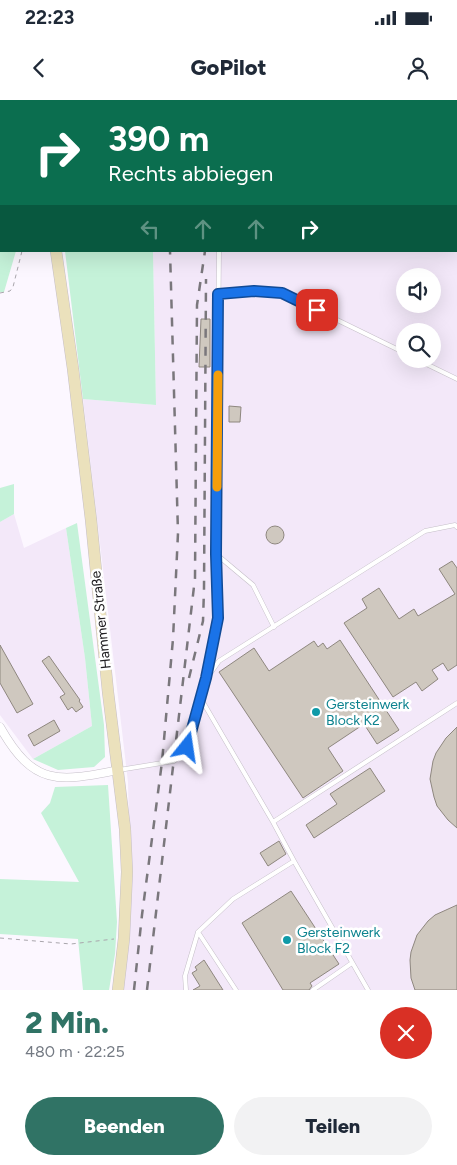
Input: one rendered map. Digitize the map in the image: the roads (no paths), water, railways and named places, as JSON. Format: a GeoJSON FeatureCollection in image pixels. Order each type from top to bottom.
{"type":"FeatureCollection","features":[{"type":"Feature","properties":{"kind":"main road","name":"Hammer Straße"},"geometry":{"type":"LineString","coordinates":[[56,252],[90,511],[108,692],[125,829],[127,872],[124,938],[118,990]]}},
{"type":"Feature","properties":{"kind":"street"},"geometry":{"type":"LineString","coordinates":[[0,728],[13,750],[32,769],[45,775],[64,778],[119,770]]}},
{"type":"Feature","properties":{"kind":"lane"},"geometry":{"type":"LineString","coordinates":[[119,770],[174,762],[187,747],[206,678],[218,618],[216,554],[219,252]]}},
{"type":"Feature","properties":{"kind":"lane"},"geometry":{"type":"LineString","coordinates":[[218,294],[254,291],[282,293],[396,349]]}},
{"type":"Feature","properties":{"kind":"lane"},"geometry":{"type":"LineString","coordinates":[[434,368],[457,379]]}},
{"type":"Feature","properties":{"kind":"lane"},"geometry":{"type":"LineString","coordinates":[[206,678],[219,661],[425,531],[455,525],[457,527]]}},
{"type":"Feature","properties":{"kind":"lane"},"geometry":{"type":"LineString","coordinates":[[216,554],[253,585],[274,627]]}},
{"type":"Feature","properties":{"kind":"lane"},"geometry":{"type":"LineString","coordinates":[[200,697],[368,990]]}},
{"type":"Feature","properties":{"kind":"lane"},"geometry":{"type":"LineString","coordinates":[[273,822],[457,703]]}},
{"type":"Feature","properties":{"kind":"lane"},"geometry":{"type":"LineString","coordinates":[[186,990],[185,976],[198,932],[234,899],[294,862]]}},
{"type":"Feature","properties":{"kind":"lane"},"geometry":{"type":"LineString","coordinates":[[198,932],[236,990]]}},
{"type":"Feature","properties":{"kind":"lane"},"geometry":{"type":"LineString","coordinates":[[312,990],[352,963]]}},
{"type":"Feature","properties":{"kind":"railway"},"geometry":{"type":"LineString","coordinates":[[134,990],[162,762],[173,639],[178,533],[170,252]]}},
{"type":"Feature","properties":{"kind":"railway"},"geometry":{"type":"LineString","coordinates":[[147,990],[195,578],[197,305],[205,252]]}},
{"type":"Feature","properties":{"kind":"railway"},"geometry":{"type":"LineString","coordinates":[[189,678],[203,621],[206,279]]}},
{"type":"Feature","properties":{"kind":"place","name":"Gersteinwerk Block K2"},"geometry":{"type":"Point","coordinates":[316,712]}},
{"type":"Feature","properties":{"kind":"place","name":"Gersteinwerk Block F2"},"geometry":{"type":"Point","coordinates":[287,940]}}]}
